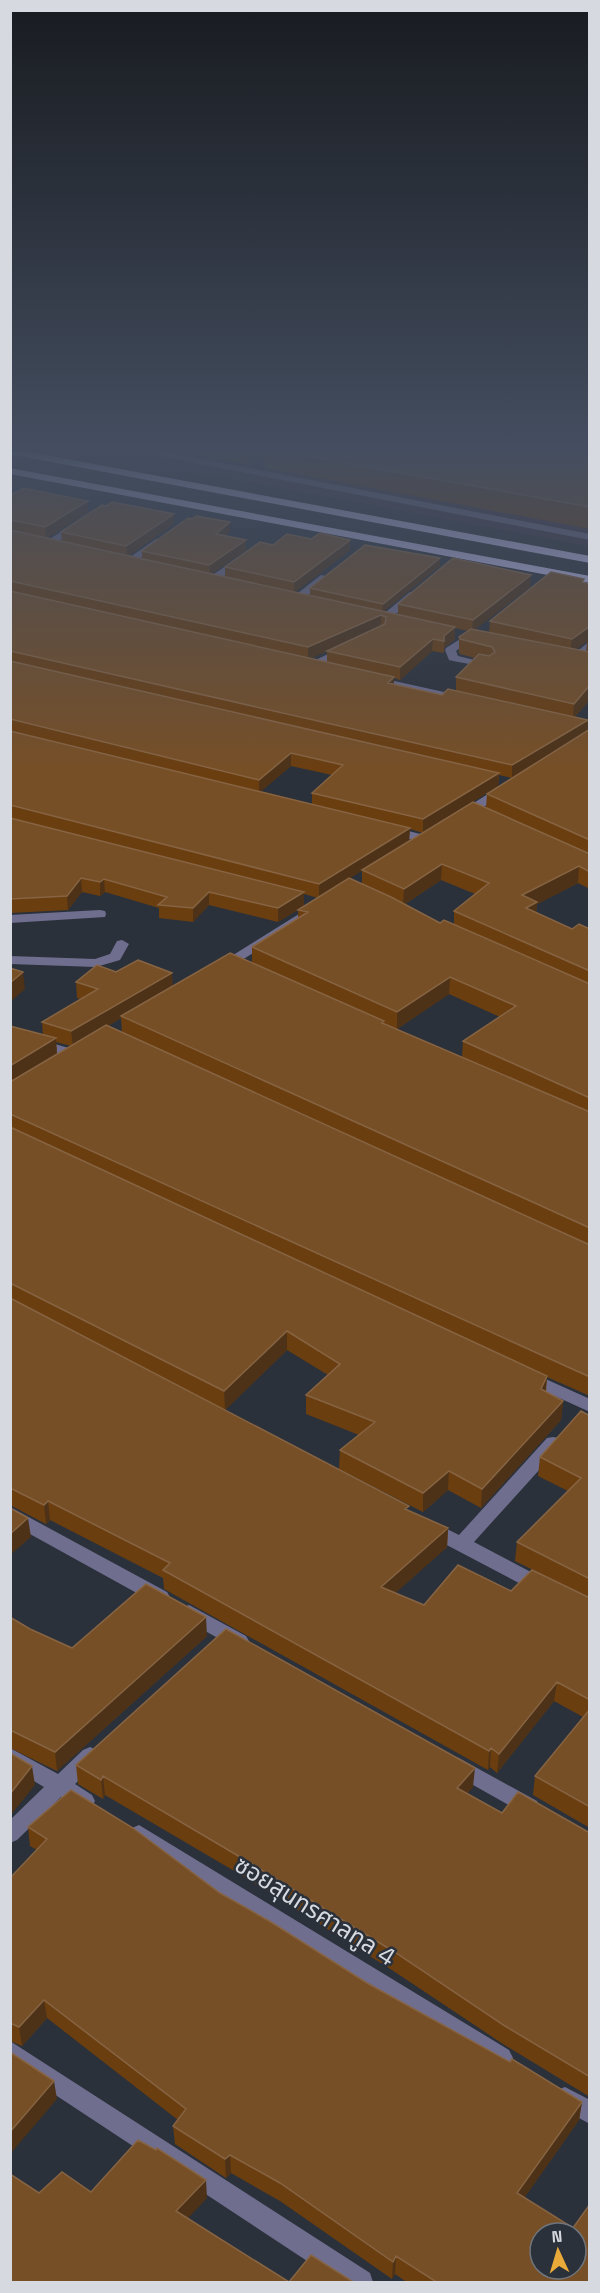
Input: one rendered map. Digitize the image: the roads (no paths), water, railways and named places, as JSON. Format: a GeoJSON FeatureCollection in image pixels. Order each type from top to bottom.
{"type":"FeatureCollection","features":[{"type":"Feature","properties":{"kind":"highway"},"geometry":{"type":"LineString","coordinates":[[478,559],[590,580]]}},
{"type":"Feature","properties":{"kind":"street"},"geometry":{"type":"LineString","coordinates":[[118,560],[134,563],[139,559]]}},
{"type":"Feature","properties":{"kind":"street"},"geometry":{"type":"LineString","coordinates":[[212,580],[242,559]]}},
{"type":"Feature","properties":{"kind":"street"},"geometry":{"type":"LineString","coordinates":[[297,599],[333,571]]}},
{"type":"Feature","properties":{"kind":"street"},"geometry":{"type":"LineString","coordinates":[[384,619],[420,590]]}},
{"type":"Feature","properties":{"kind":"street"},"geometry":{"type":"LineString","coordinates":[[471,636],[450,650],[453,658],[487,666]]}},
{"type":"Feature","properties":{"kind":"street"},"geometry":{"type":"LineString","coordinates":[[333,670],[304,664],[360,642]]}},
{"type":"Feature","properties":{"kind":"street"},"geometry":{"type":"LineString","coordinates":[[590,644],[568,658],[590,663]]}},
{"type":"Feature","properties":{"kind":"street"},"geometry":{"type":"LineString","coordinates":[[368,678],[461,699]]}},
{"type":"Feature","properties":{"kind":"street"},"geometry":{"type":"LineString","coordinates":[[453,822],[477,812],[506,782]]}},
{"type":"Feature","properties":{"kind":"street"},"geometry":{"type":"LineString","coordinates":[[378,828],[429,836],[405,851]]}},
{"type":"Feature","properties":{"kind":"street"},"geometry":{"type":"LineString","coordinates":[[209,974],[325,901],[297,898]]}},
{"type":"Feature","properties":{"kind":"street"},"geometry":{"type":"LineString","coordinates":[[10,919],[100,914]]}},
{"type":"Feature","properties":{"kind":"street"},"geometry":{"type":"LineString","coordinates":[[10,960],[96,963],[115,957],[122,944]]}},
{"type":"Feature","properties":{"kind":"street"},"geometry":{"type":"LineString","coordinates":[[229,962],[250,971]]}},
{"type":"Feature","properties":{"kind":"street"},"geometry":{"type":"LineString","coordinates":[[10,1035],[78,1052],[56,1066]]}},
{"type":"Feature","properties":{"kind":"street"},"geometry":{"type":"LineString","coordinates":[[462,1544],[589,1406],[513,1370]]}},
{"type":"Feature","properties":{"kind":"street"},"geometry":{"type":"LineString","coordinates":[[10,1514],[257,1651]]}},
{"type":"Feature","properties":{"kind":"street"},"geometry":{"type":"LineString","coordinates":[[409,1517],[560,1596]]}},
{"type":"Feature","properties":{"kind":"street"},"geometry":{"type":"LineString","coordinates":[[208,1650],[226,1634]]}},
{"type":"Feature","properties":{"kind":"street"},"geometry":{"type":"LineString","coordinates":[[10,1834],[103,1745]]}},
{"type":"Feature","properties":{"kind":"street"},"geometry":{"type":"LineString","coordinates":[[10,1756],[99,1809]]}},
{"type":"Feature","properties":{"kind":"street"},"geometry":{"type":"LineString","coordinates":[[444,1758],[548,1817]]}},
{"type":"Feature","properties":{"kind":"street","name":"ซอยสุนทรศาลทูล 4"},"geometry":{"type":"LineString","coordinates":[[119,1822],[519,2070]]}},
{"type":"Feature","properties":{"kind":"street"},"geometry":{"type":"LineString","coordinates":[[10,2052],[361,2283]]}},
{"type":"Feature","properties":{"kind":"street"},"geometry":{"type":"LineString","coordinates":[[549,2088],[590,2113]]}}]}
